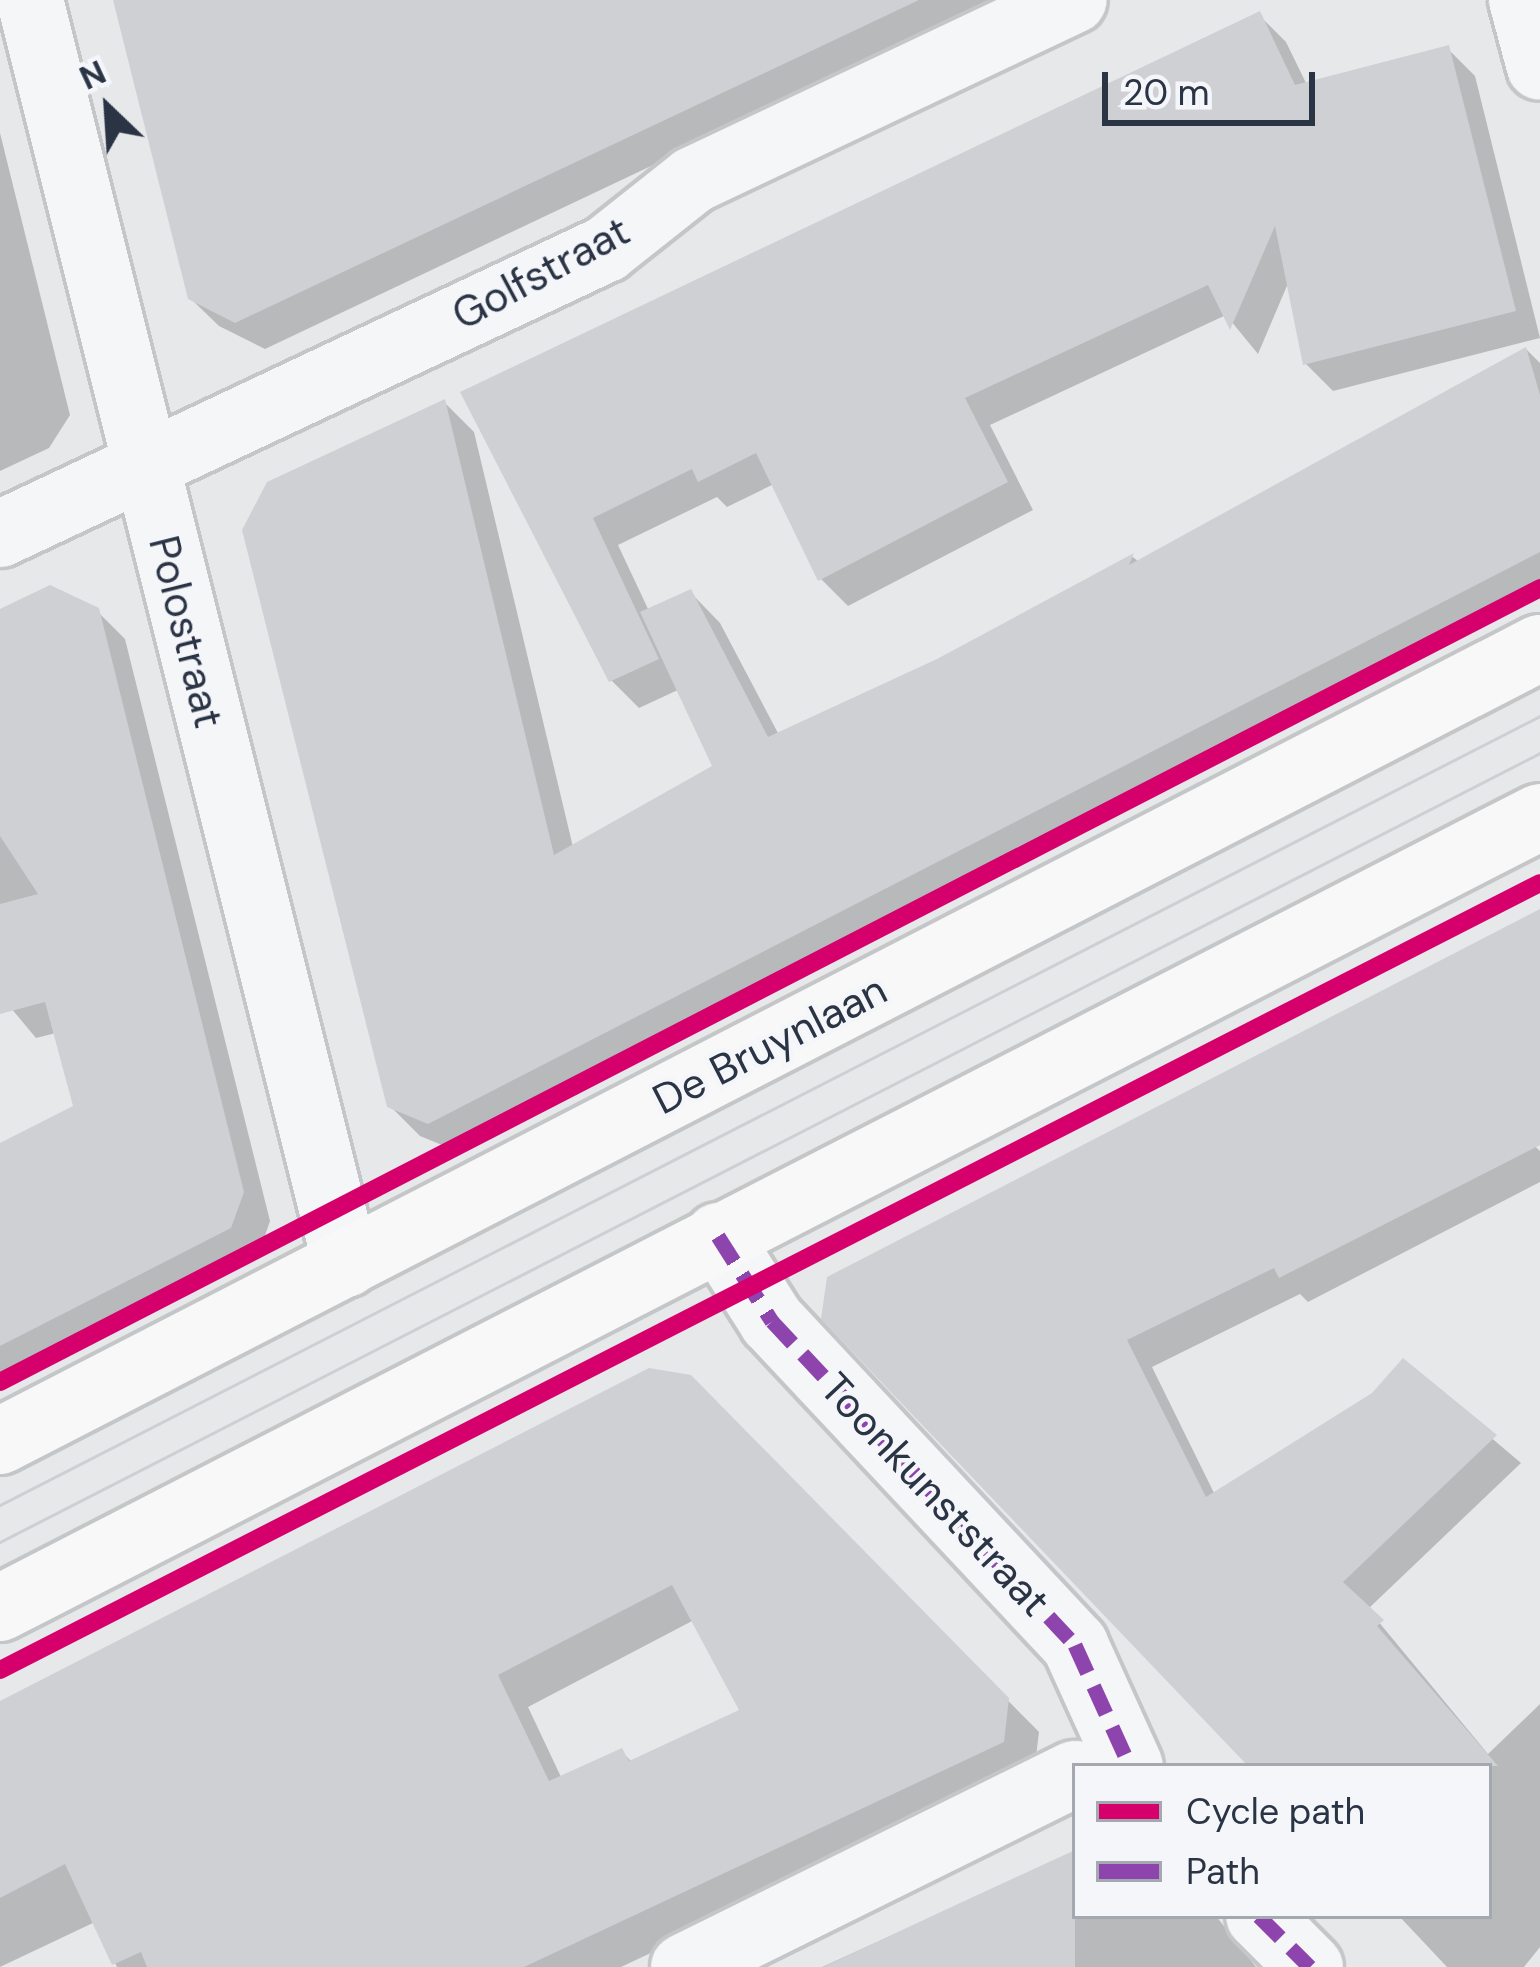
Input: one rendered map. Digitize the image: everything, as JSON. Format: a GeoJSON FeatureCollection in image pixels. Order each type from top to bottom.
{"type":"FeatureCollection","features":[{"type":"Feature","properties":{"kind":"main road","name":"De Bruynlaan"},"geometry":{"type":"LineString","coordinates":[[0,1441],[1540,648]]}},
{"type":"Feature","properties":{"kind":"main road"},"geometry":{"type":"LineString","coordinates":[[0,1608],[1540,817]]}},
{"type":"Feature","properties":{"kind":"street","name":"Polostraat"},"geometry":{"type":"LineString","coordinates":[[30,0],[346,1264]]}},
{"type":"Feature","properties":{"kind":"street","name":"Golfstraat"},"geometry":{"type":"LineString","coordinates":[[0,534],[606,249],[693,180],[1074,0]]}},
{"type":"Feature","properties":{"kind":"street"},"geometry":{"type":"LineString","coordinates":[[1522,0],[1540,67]]}},
{"type":"Feature","properties":{"kind":"street","name":"Toonkunststraat"},"geometry":{"type":"LineString","coordinates":[[718,1236],[772,1321],[1075,1645],[1105,1763]]}},
{"type":"Feature","properties":{"kind":"street"},"geometry":{"type":"LineString","coordinates":[[684,1967],[1072,1780]]}},
{"type":"Feature","properties":{"kind":"street"},"geometry":{"type":"LineString","coordinates":[[1262,1919],[1310,1967]]}},
{"type":"Feature","properties":{"kind":"building"},"geometry":{"type":"Polygon","coordinates":[[[113,0],[919,0],[235,323],[188,299],[113,0]]]}},
{"type":"Feature","properties":{"kind":"building"},"geometry":{"type":"Polygon","coordinates":[[[1260,11],[1295,85],[1449,45],[1516,311],[1303,365],[1275,226],[1230,330],[1208,285],[965,398],[1008,482],[818,581],[756,453],[698,482],[692,469],[593,518],[659,659],[609,682],[460,392],[1260,11]]]}},
{"type":"Feature","properties":{"kind":"building"},"geometry":{"type":"Polygon","coordinates":[[[1526,347],[1540,395],[1540,552],[428,1124],[387,1107],[242,530],[267,482],[445,399],[554,855],[712,766],[640,612],[691,589],[768,737],[937,659],[1134,553],[1129,565],[1526,347]]]}},
{"type":"Feature","properties":{"kind":"building"},"geometry":{"type":"Polygon","coordinates":[[[50,585],[99,608],[244,1192],[231,1228],[0,1346],[0,1143],[73,1106],[45,1002],[0,1014],[0,904],[38,894],[0,836],[0,609],[50,585]]]}},
{"type":"Feature","properties":{"kind":"building"},"geometry":{"type":"Polygon","coordinates":[[[1540,909],[1540,1145],[1279,1278],[1274,1268],[1127,1340],[1206,1497],[1372,1393],[1403,1358],[1497,1435],[1343,1582],[1384,1620],[1377,1626],[1498,1766],[1245,1763],[821,1319],[827,1277],[1540,909]]]}},
{"type":"Feature","properties":{"kind":"building"},"geometry":{"type":"Polygon","coordinates":[[[649,1368],[691,1375],[1009,1698],[1004,1742],[524,1967],[147,1967],[141,1952],[112,1965],[65,1864],[0,1898],[0,1701],[649,1368]],[[672,1585],[498,1675],[549,1781],[622,1748],[629,1761],[739,1710],[672,1585]]]}},
{"type":"Feature","properties":{"kind":"building"},"geometry":{"type":"Polygon","coordinates":[[[1072,1851],[1075,1967],[823,1967],[1072,1851]]]}},
{"type":"Feature","properties":{"kind":"tram line"},"geometry":{"type":"LineString","coordinates":[[0,1505],[1540,716]]}},
{"type":"Feature","properties":{"kind":"tram line"},"geometry":{"type":"LineString","coordinates":[[0,1542],[1540,753]]}},
{"type":"Feature","properties":{"kind":"marked path"},"geometry":{"type":"LineString","coordinates":[[718,1236],[772,1321],[1075,1645],[1129,1763]]}},
{"type":"Feature","properties":{"kind":"marked path"},"geometry":{"type":"LineString","coordinates":[[1262,1919],[1310,1967]]}},
{"type":"Feature","properties":{"kind":"cycle path"},"geometry":{"type":"LineString","coordinates":[[0,1382],[1540,588]]}},
{"type":"Feature","properties":{"kind":"cycle path"},"geometry":{"type":"LineString","coordinates":[[0,1670],[1540,883]]}}]}
